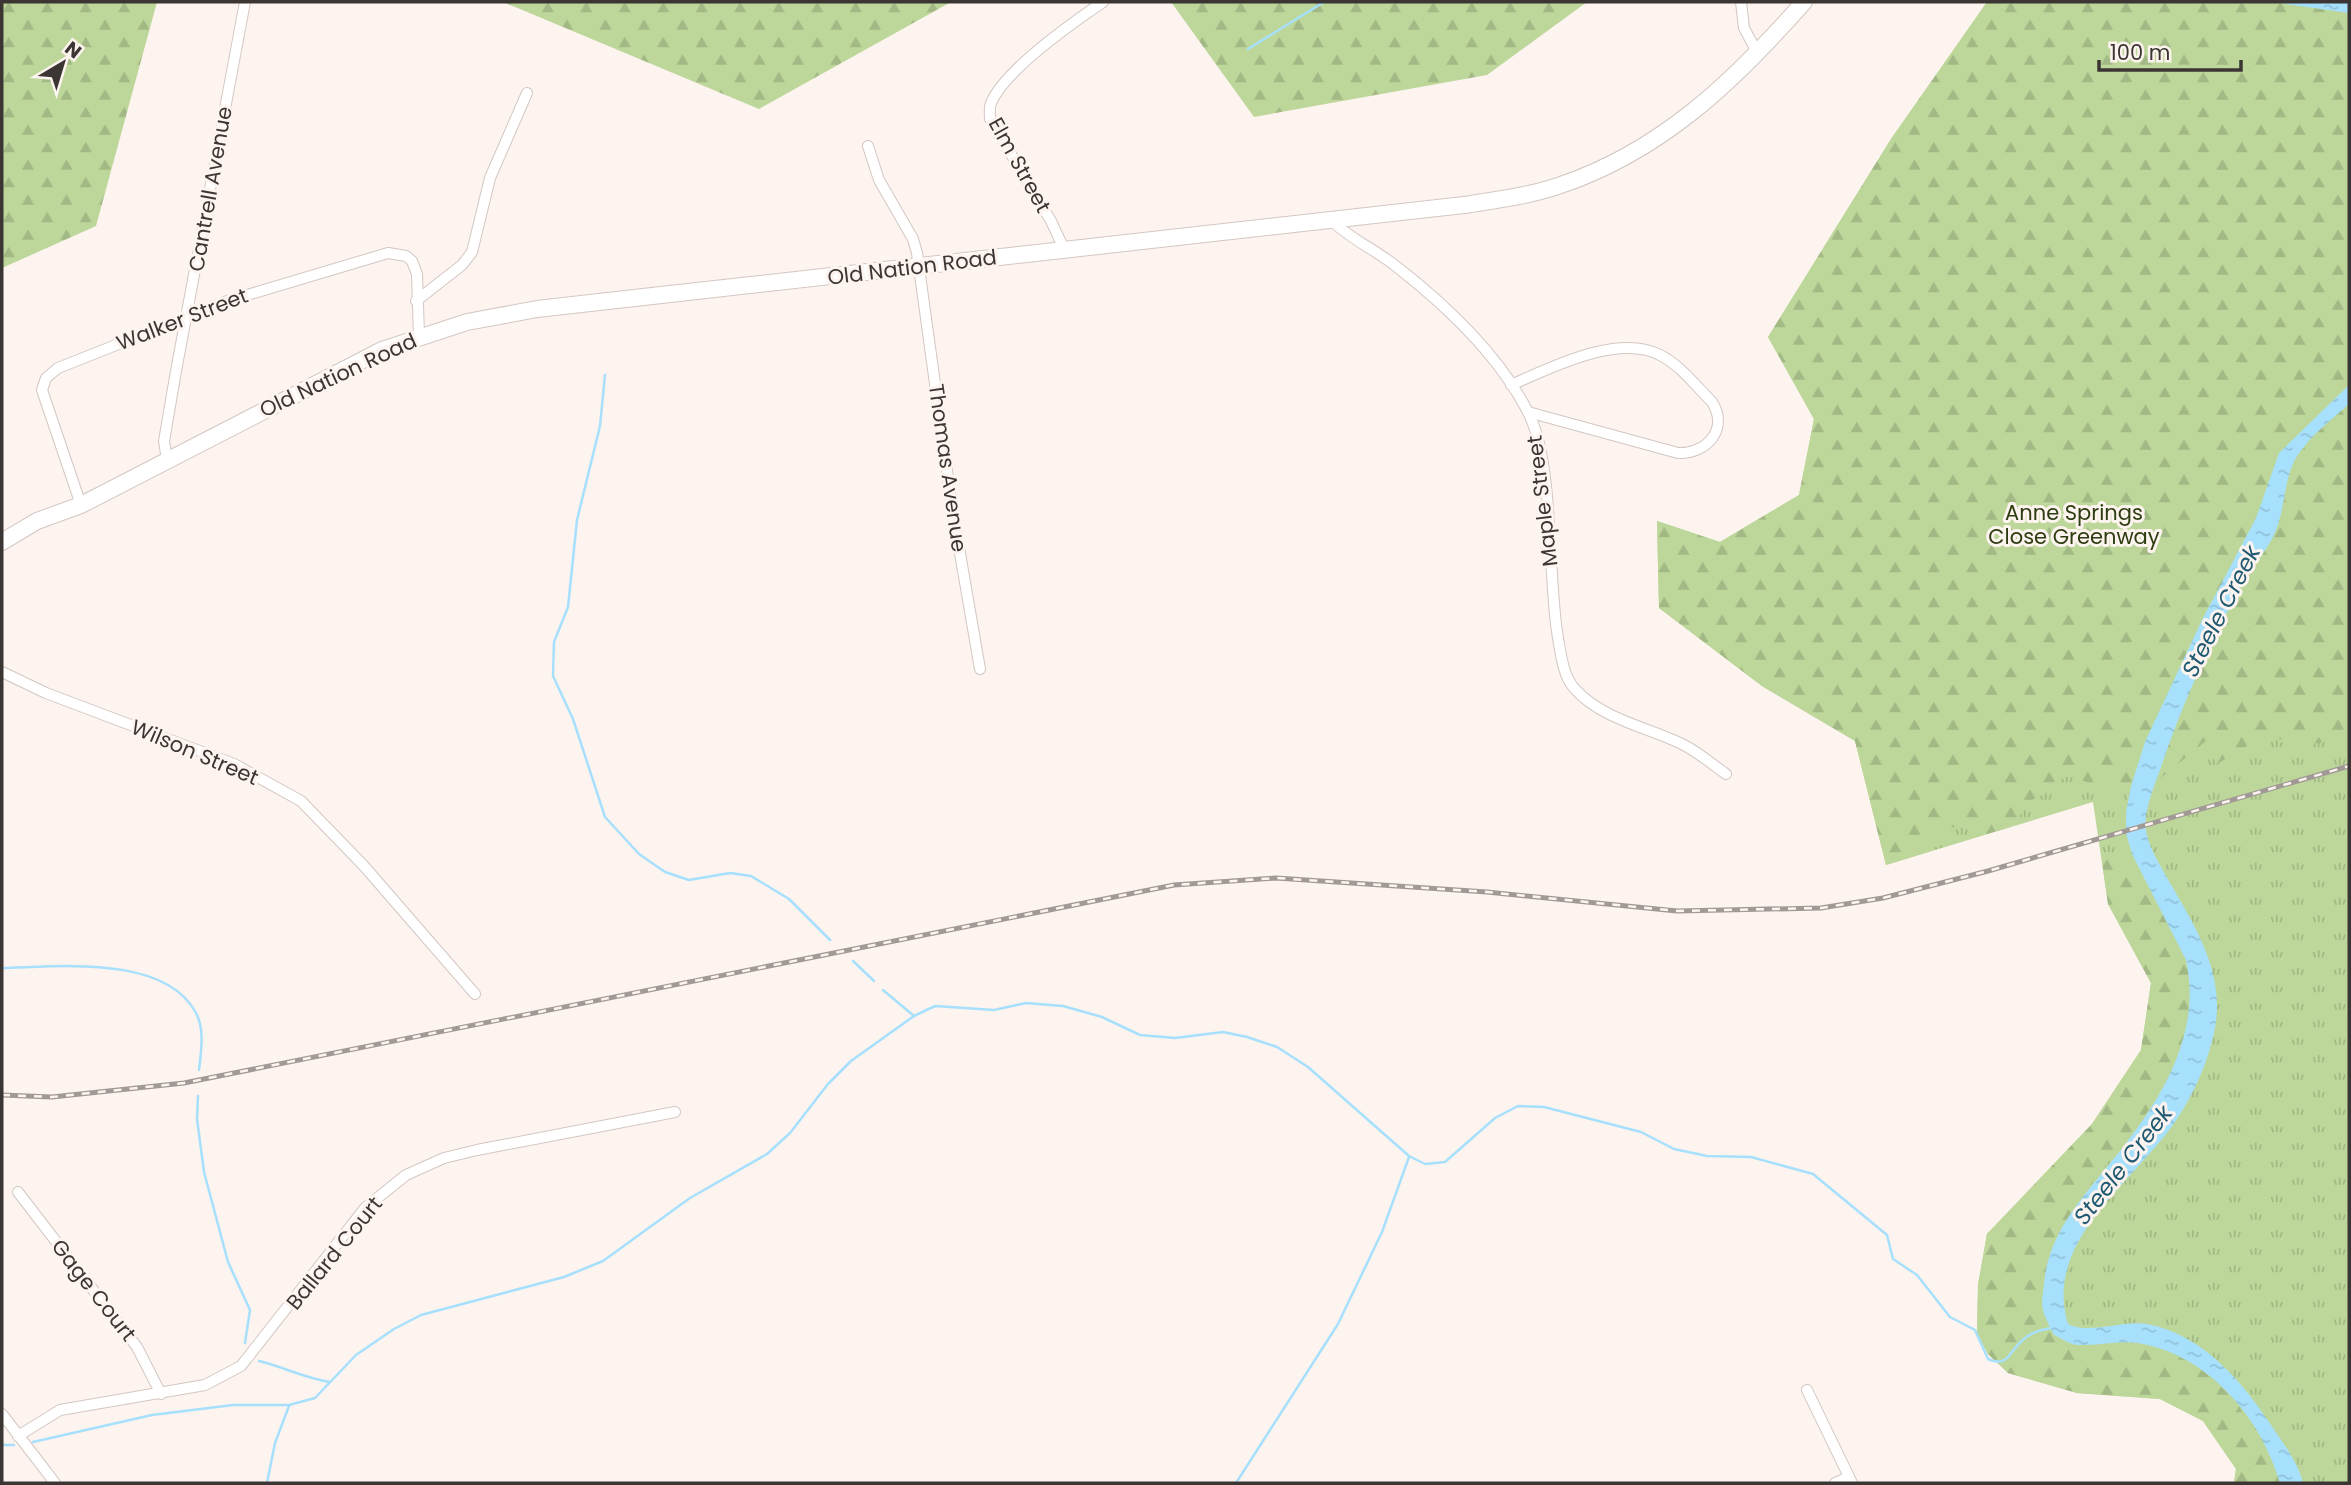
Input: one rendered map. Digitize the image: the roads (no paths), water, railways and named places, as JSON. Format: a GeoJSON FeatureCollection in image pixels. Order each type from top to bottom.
{"type":"FeatureCollection","features":[{"type":"Feature","properties":{"kind":"main road","name":"Old Nation Road"},"geometry":{"type":"LineString","coordinates":[[2,542],[37,521],[81,505],[344,368],[419,336],[467,322],[537,309],[1332,221],[1520,196],[1588,175],[1670,131],[1702,107],[1758,54],[1804,2]]}},
{"type":"Feature","properties":{"kind":"street","name":"Cantrell Avenue"},"geometry":{"type":"LineString","coordinates":[[167,460],[164,441],[245,2]]}},
{"type":"Feature","properties":{"kind":"street","name":"Elm Street"},"geometry":{"type":"LineString","coordinates":[[1064,249],[1051,221],[990,120],[990,105],[1008,80],[1048,42],[1102,2]]}},
{"type":"Feature","properties":{"kind":"street"},"geometry":{"type":"LineString","coordinates":[[1741,2],[1744,28],[1758,54]]}},
{"type":"Feature","properties":{"kind":"street"},"geometry":{"type":"LineString","coordinates":[[416,301],[462,265],[472,252],[490,178],[527,93]]}},
{"type":"Feature","properties":{"kind":"street","name":"Thomas Avenue"},"geometry":{"type":"LineString","coordinates":[[868,146],[879,180],[914,239],[961,562],[980,669]]}},
{"type":"Feature","properties":{"kind":"street","name":"Maple Street"},"geometry":{"type":"LineString","coordinates":[[1332,221],[1346,234],[1395,265],[1459,321],[1511,385],[1528,412],[1539,446],[1554,617],[1569,681],[1585,699],[1600,708],[1684,745],[1726,774]]}},
{"type":"Feature","properties":{"kind":"street","name":"Walker Street"},"geometry":{"type":"LineString","coordinates":[[81,505],[48,411],[43,384],[58,368],[187,316],[269,287],[388,253],[406,256],[412,261],[417,274],[419,336]]}},
{"type":"Feature","properties":{"kind":"street"},"geometry":{"type":"LineString","coordinates":[[1511,385],[1592,354],[1638,348],[1659,354],[1712,402],[1717,409],[1718,430],[1707,445],[1698,451],[1678,453],[1528,412]]}},
{"type":"Feature","properties":{"kind":"street","name":"Wilson Street"},"geometry":{"type":"LineString","coordinates":[[2,672],[46,692],[234,764],[301,801],[364,866],[475,995]]}},
{"type":"Feature","properties":{"kind":"street","name":"Ballard Court"},"geometry":{"type":"LineString","coordinates":[[18,1436],[60,1410],[205,1385],[241,1366],[365,1208],[406,1175],[444,1158],[477,1150],[675,1112]]}},
{"type":"Feature","properties":{"kind":"street","name":"Gage Court"},"geometry":{"type":"LineString","coordinates":[[18,1192],[137,1347],[161,1394]]}},
{"type":"Feature","properties":{"kind":"street"},"geometry":{"type":"LineString","coordinates":[[1807,1390],[1850,1480],[1835,1483]]}},
{"type":"Feature","properties":{"kind":"street"},"geometry":{"type":"LineString","coordinates":[[2,1415],[55,1483]]}},
{"type":"Feature","properties":{"kind":"water"},"geometry":{"type":"Polygon","coordinates":[[[2273,2],[2349,2],[2349,13],[2273,2]]]}},
{"type":"Feature","properties":{"kind":"water","name":"Steele Creek"},"geometry":{"type":"Polygon","coordinates":[[[2349,385],[2349,404],[2309,441],[2292,465],[2277,528],[2244,581],[2208,650],[2187,697],[2152,792],[2145,824],[2150,845],[2208,956],[2217,995],[2217,1016],[2207,1058],[2194,1090],[2160,1142],[2098,1212],[2081,1238],[2068,1265],[2064,1293],[2068,1324],[2096,1328],[2147,1324],[2187,1339],[2222,1364],[2250,1396],[2292,1456],[2303,1483],[2280,1483],[2260,1435],[2228,1392],[2208,1375],[2187,1360],[2163,1349],[2138,1343],[2069,1343],[2054,1335],[2042,1307],[2042,1297],[2047,1267],[2057,1237],[2073,1210],[2156,1101],[2181,1048],[2188,1019],[2190,990],[2186,960],[2132,854],[2126,833],[2126,812],[2131,786],[2145,742],[2202,620],[2256,518],[2279,453],[2349,385]]]}},
{"type":"Feature","properties":{"kind":"waterway"},"geometry":{"type":"LineString","coordinates":[[1248,49],[1324,2]]}},
{"type":"Feature","properties":{"kind":"waterway"},"geometry":{"type":"LineString","coordinates":[[605,375],[600,426],[577,520],[568,607],[554,642],[553,676],[573,719],[605,817],[639,854],[665,872],[689,880],[730,873],[751,876],[789,899],[830,940]]}},
{"type":"Feature","properties":{"kind":"waterway"},"geometry":{"type":"LineString","coordinates":[[853,961],[874,981]]}},
{"type":"Feature","properties":{"kind":"waterway"},"geometry":{"type":"LineString","coordinates":[[2,968],[108,968],[160,981],[181,994],[196,1013],[201,1034],[199,1070]]}},
{"type":"Feature","properties":{"kind":"waterway"},"geometry":{"type":"LineString","coordinates":[[883,990],[914,1016]]}},
{"type":"Feature","properties":{"kind":"waterway"},"geometry":{"type":"LineString","coordinates":[[33,1442],[152,1415],[233,1405],[289,1405],[315,1398],[356,1355],[394,1329],[421,1315],[564,1277],[603,1261],[690,1198],[767,1154],[790,1133],[828,1084],[851,1061],[914,1016],[935,1006],[994,1010],[1026,1003],[1063,1006],[1102,1017],[1140,1035],[1175,1038],[1223,1032],[1247,1037],[1277,1047],[1308,1067],[1409,1156],[1425,1164],[1445,1162],[1495,1118],[1518,1106],[1544,1107],[1641,1132],[1674,1149],[1707,1156],[1751,1157],[1813,1174],[1887,1235],[1893,1259],[1917,1275],[1950,1317],[1975,1330],[1988,1359],[2001,1362],[2027,1337],[2051,1328]]}},
{"type":"Feature","properties":{"kind":"waterway"},"geometry":{"type":"LineString","coordinates":[[198,1096],[197,1119],[204,1172],[228,1262],[250,1310],[245,1343]]}},
{"type":"Feature","properties":{"kind":"waterway"},"geometry":{"type":"LineString","coordinates":[[1236,1483],[1338,1324],[1382,1232],[1409,1157]]}},
{"type":"Feature","properties":{"kind":"waterway"},"geometry":{"type":"LineString","coordinates":[[259,1361],[330,1382]]}},
{"type":"Feature","properties":{"kind":"waterway"},"geometry":{"type":"LineString","coordinates":[[267,1483],[275,1443],[289,1406]]}},
{"type":"Feature","properties":{"kind":"waterway"},"geometry":{"type":"LineString","coordinates":[[2,1445],[14,1445]]}},
{"type":"Feature","properties":{"kind":"railway"},"geometry":{"type":"LineString","coordinates":[[2,1095],[52,1097],[184,1083],[1174,885],[1276,878],[1487,892],[1677,911],[1821,908],[1883,898],[1988,871],[2349,766]]}},
{"type":"Feature","properties":{"kind":"park label","name":"Anne Springs Close Greenway"},"geometry":{"type":"Point","coordinates":[2074,524]}}]}
